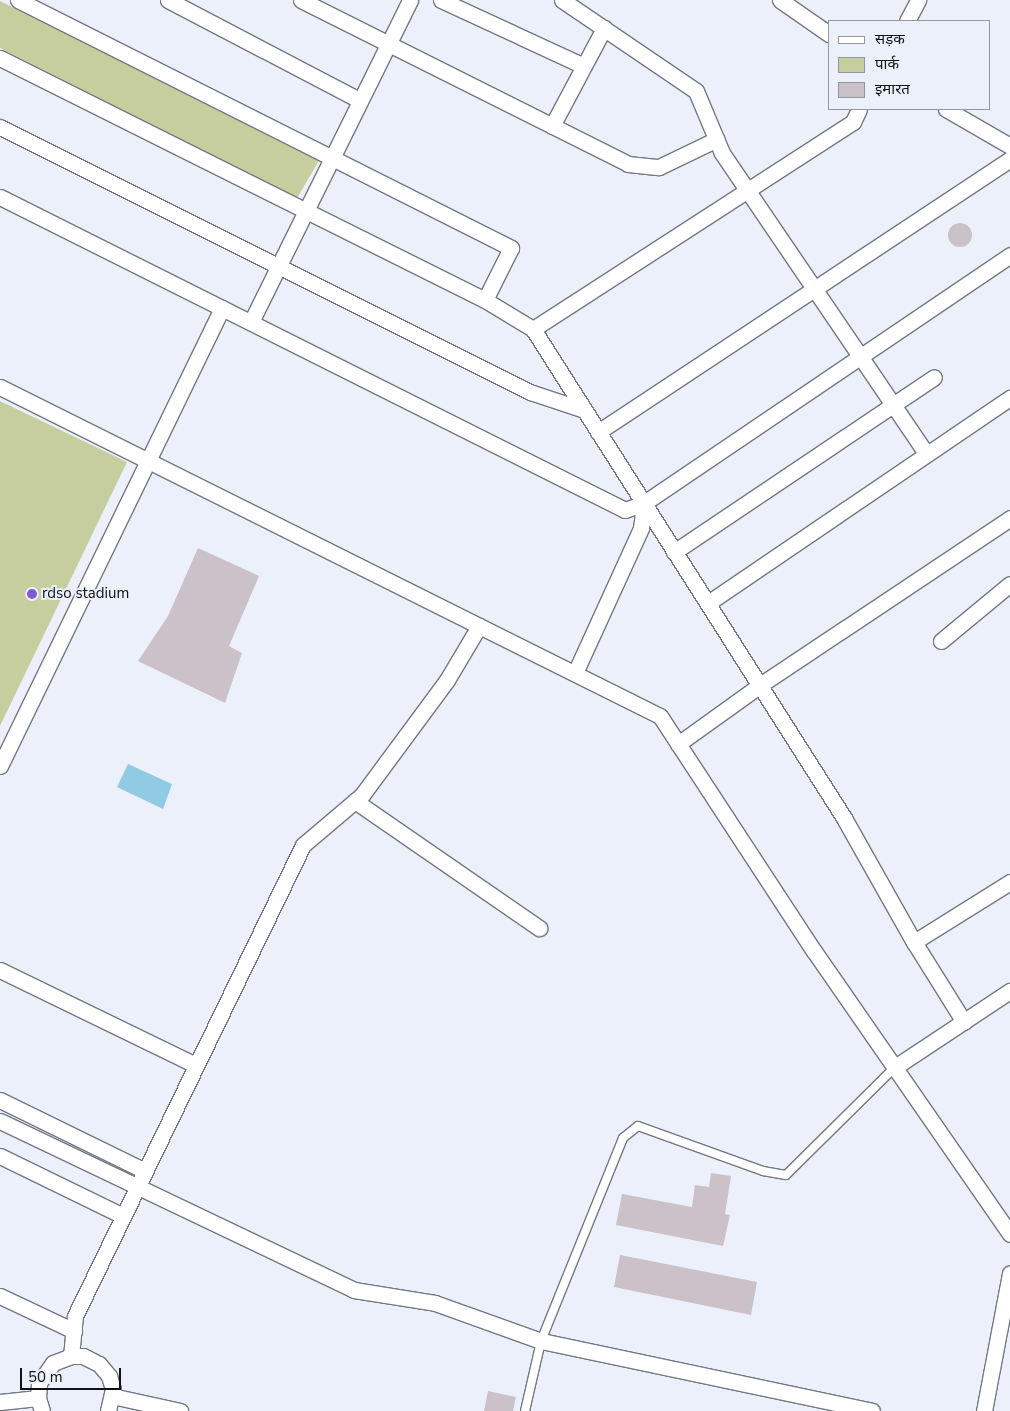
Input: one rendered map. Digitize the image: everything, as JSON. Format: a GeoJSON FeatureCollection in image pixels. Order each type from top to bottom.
{"type":"FeatureCollection","features":[{"type":"Feature","properties":{"kind":"street"},"geometry":{"type":"LineString","coordinates":[[18,0],[511,248],[485,300]]}},
{"type":"Feature","properties":{"kind":"street"},"geometry":{"type":"LineString","coordinates":[[168,0],[360,100]]}},
{"type":"Feature","properties":{"kind":"street"},"geometry":{"type":"LineString","coordinates":[[301,0],[628,164],[659,167],[717,139]]}},
{"type":"Feature","properties":{"kind":"street"},"geometry":{"type":"LineString","coordinates":[[251,322],[304,209],[410,0]]}},
{"type":"Feature","properties":{"kind":"street"},"geometry":{"type":"LineString","coordinates":[[441,0],[584,66]]}},
{"type":"Feature","properties":{"kind":"street"},"geometry":{"type":"LineString","coordinates":[[562,0],[696,91],[717,139],[747,188],[926,453]]}},
{"type":"Feature","properties":{"kind":"street"},"geometry":{"type":"LineString","coordinates":[[780,0],[828,33]]}},
{"type":"Feature","properties":{"kind":"street"},"geometry":{"type":"LineString","coordinates":[[908,20],[918,0]]}},
{"type":"Feature","properties":{"kind":"street"},"geometry":{"type":"LineString","coordinates":[[552,126],[604,28]]}},
{"type":"Feature","properties":{"kind":"street"},"geometry":{"type":"LineString","coordinates":[[0,58],[485,300],[533,329],[844,818],[914,942],[964,1022]]}},
{"type":"Feature","properties":{"kind":"street"},"geometry":{"type":"LineString","coordinates":[[533,329],[747,188],[852,122],[858,110]]}},
{"type":"Feature","properties":{"kind":"street"},"geometry":{"type":"LineString","coordinates":[[948,110],[1010,146]]}},
{"type":"Feature","properties":{"kind":"street"},"geometry":{"type":"LineString","coordinates":[[0,127],[530,392],[584,410]]}},
{"type":"Feature","properties":{"kind":"street"},"geometry":{"type":"LineString","coordinates":[[598,432],[1010,159]]}},
{"type":"Feature","properties":{"kind":"street"},"geometry":{"type":"LineString","coordinates":[[0,197],[624,510],[644,503],[1010,255]]}},
{"type":"Feature","properties":{"kind":"street"},"geometry":{"type":"LineString","coordinates":[[0,766],[222,308]]}},
{"type":"Feature","properties":{"kind":"street"},"geometry":{"type":"LineString","coordinates":[[674,552],[934,377]]}},
{"type":"Feature","properties":{"kind":"street"},"geometry":{"type":"LineString","coordinates":[[0,387],[660,716],[895,1067],[1010,1234]]}},
{"type":"Feature","properties":{"kind":"street"},"geometry":{"type":"LineString","coordinates":[[708,603],[926,453],[1010,398]]}},
{"type":"Feature","properties":{"kind":"street"},"geometry":{"type":"LineString","coordinates":[[575,674],[641,528],[644,503]]}},
{"type":"Feature","properties":{"kind":"street"},"geometry":{"type":"LineString","coordinates":[[678,744],[760,685],[1010,518]]}},
{"type":"Feature","properties":{"kind":"street"},"geometry":{"type":"LineString","coordinates":[[941,641],[1010,584]]}},
{"type":"Feature","properties":{"kind":"street"},"geometry":{"type":"LineString","coordinates":[[71,1356],[75,1316],[303,845],[355,801],[447,680],[479,626]]}},
{"type":"Feature","properties":{"kind":"street"},"geometry":{"type":"LineString","coordinates":[[355,801],[539,928]]}},
{"type":"Feature","properties":{"kind":"street"},"geometry":{"type":"LineString","coordinates":[[914,942],[1010,882]]}},
{"type":"Feature","properties":{"kind":"street"},"geometry":{"type":"LineString","coordinates":[[0,970],[196,1065]]}},
{"type":"Feature","properties":{"kind":"street"},"geometry":{"type":"LineString","coordinates":[[895,1067],[1010,992]]}},
{"type":"Feature","properties":{"kind":"street"},"geometry":{"type":"LineString","coordinates":[[0,1100],[145,1171]]}},
{"type":"Feature","properties":{"kind":"street"},"geometry":{"type":"LineString","coordinates":[[0,1121],[354,1290],[435,1303],[541,1341],[872,1411]]}},
{"type":"Feature","properties":{"kind":"street"},"geometry":{"type":"LineString","coordinates":[[0,1156],[123,1216]]}},
{"type":"Feature","properties":{"kind":"street"},"geometry":{"type":"LineString","coordinates":[[984,1411],[1010,1273]]}},
{"type":"Feature","properties":{"kind":"street"},"geometry":{"type":"LineString","coordinates":[[0,1296],[74,1331]]}},
{"type":"Feature","properties":{"kind":"street"},"geometry":{"type":"LineString","coordinates":[[0,1402],[40,1405],[39,1383],[46,1370],[71,1356],[83,1356],[99,1364],[109,1376],[112,1396],[108,1411]]}},
{"type":"Feature","properties":{"kind":"street"},"geometry":{"type":"LineString","coordinates":[[112,1396],[180,1411]]}},
{"type":"Feature","properties":{"kind":"lane"},"geometry":{"type":"LineString","coordinates":[[525,1411],[541,1341],[623,1138],[638,1126],[763,1171],[786,1175],[895,1067]]}},
{"type":"Feature","properties":{"kind":"green space"},"geometry":{"type":"Polygon","coordinates":[[[0,1],[320,159],[297,198],[0,48],[0,1]]]}},
{"type":"Feature","properties":{"kind":"green space","name":"rdso stadium"},"geometry":{"type":"Polygon","coordinates":[[[0,401],[127,462],[0,726],[0,401]]]}},
{"type":"Feature","properties":{"kind":"water"},"geometry":{"type":"Polygon","coordinates":[[[128,764],[172,784],[163,809],[117,787],[128,764]]]}},
{"type":"Feature","properties":{"kind":"building"},"geometry":{"type":"Polygon","coordinates":[[[960,223],[968,227],[972,235],[968,243],[960,247],[952,243],[948,235],[952,227],[960,223]]]}},
{"type":"Feature","properties":{"kind":"building"},"geometry":{"type":"Polygon","coordinates":[[[198,548],[259,576],[229,646],[242,653],[225,703],[138,661],[168,616],[198,548]]]}},
{"type":"Feature","properties":{"kind":"building"},"geometry":{"type":"Polygon","coordinates":[[[711,1173],[731,1176],[725,1214],[730,1215],[723,1246],[616,1225],[622,1194],[692,1207],[695,1185],[709,1187],[711,1173]]]}},
{"type":"Feature","properties":{"kind":"building"},"geometry":{"type":"Polygon","coordinates":[[[620,1255],[757,1282],[751,1315],[614,1287],[620,1255]]]}},
{"type":"Feature","properties":{"kind":"building"},"geometry":{"type":"Polygon","coordinates":[[[488,1391],[516,1397],[513,1411],[484,1411],[488,1391]]]}},
{"type":"Feature","properties":{"kind":"place","name":"rdso stadium"},"geometry":{"type":"Point","coordinates":[32,594]}}]}
